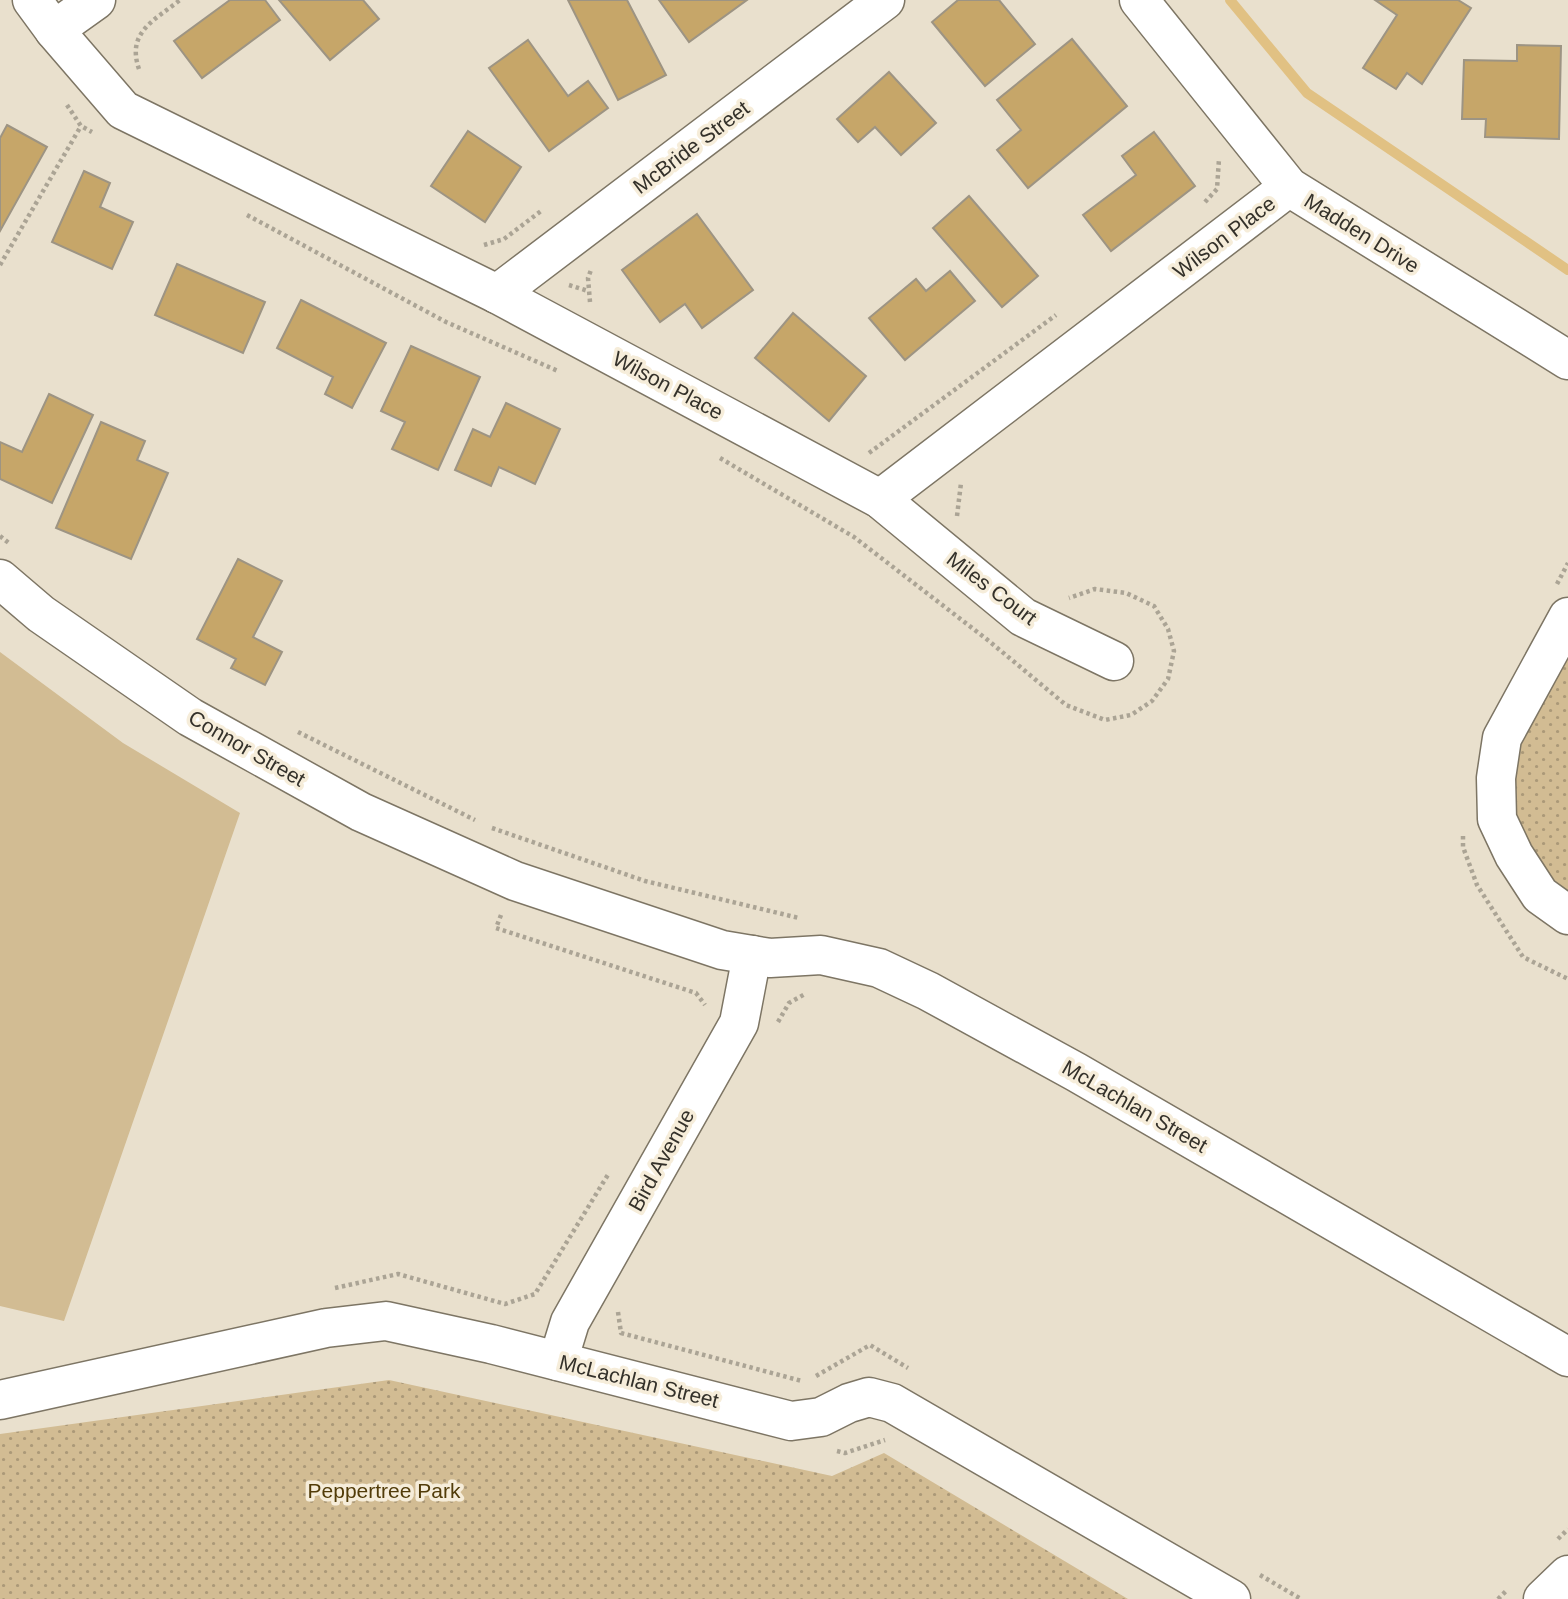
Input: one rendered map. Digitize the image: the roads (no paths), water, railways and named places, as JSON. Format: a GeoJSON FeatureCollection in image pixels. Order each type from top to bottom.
{"type":"FeatureCollection","features":[{"type":"Feature","properties":{"kind":"street","name":"Wilson Place"},"geometry":{"type":"LineString","coordinates":[[32,0],[54,30],[123,110],[496,293],[880,499],[1289,187]]}},
{"type":"Feature","properties":{"kind":"street"},"geometry":{"type":"LineString","coordinates":[[54,30],[96,0]]}},
{"type":"Feature","properties":{"kind":"street","name":"McBride Street"},"geometry":{"type":"LineString","coordinates":[[496,293],[885,0]]}},
{"type":"Feature","properties":{"kind":"street","name":"Madden Drive"},"geometry":{"type":"LineString","coordinates":[[1139,0],[1289,187],[1568,360]]}},
{"type":"Feature","properties":{"kind":"street","name":"Miles Court"},"geometry":{"type":"LineString","coordinates":[[880,499],[1023,617],[1114,661]]}},
{"type":"Feature","properties":{"kind":"street","name":"Connor Street"},"geometry":{"type":"LineString","coordinates":[[0,579],[41,614],[190,717],[360,812],[515,881]]}},
{"type":"Feature","properties":{"kind":"street"},"geometry":{"type":"LineString","coordinates":[[1568,617],[1502,738],[1496,778],[1497,819],[1514,855],[1540,895],[1568,915]]}},
{"type":"Feature","properties":{"kind":"street","name":"McLachlan Street"},"geometry":{"type":"LineString","coordinates":[[515,881],[722,950],[770,958],[821,955],[879,968],[928,991],[1076,1072],[1568,1357]]}},
{"type":"Feature","properties":{"kind":"street","name":"Bird Avenue"},"geometry":{"type":"LineString","coordinates":[[558,1361],[570,1322],[739,1023],[752,956]]}},
{"type":"Feature","properties":{"kind":"street","name":"McLachlan Street"},"geometry":{"type":"LineString","coordinates":[[0,1401],[326,1328],[386,1321],[558,1361],[791,1421],[821,1417],[869,1397],[892,1403],[1231,1599]]}},
{"type":"Feature","properties":{"kind":"street"},"geometry":{"type":"LineString","coordinates":[[1543,1599],[1568,1575]]}},
{"type":"Feature","properties":{"kind":"waterway"},"geometry":{"type":"LineString","coordinates":[[1230,0],[1307,93],[1568,270]]}},
{"type":"Feature","properties":{"kind":"park label","name":"Peppertree Park"},"geometry":{"type":"Point","coordinates":[384,1490]}}]}
